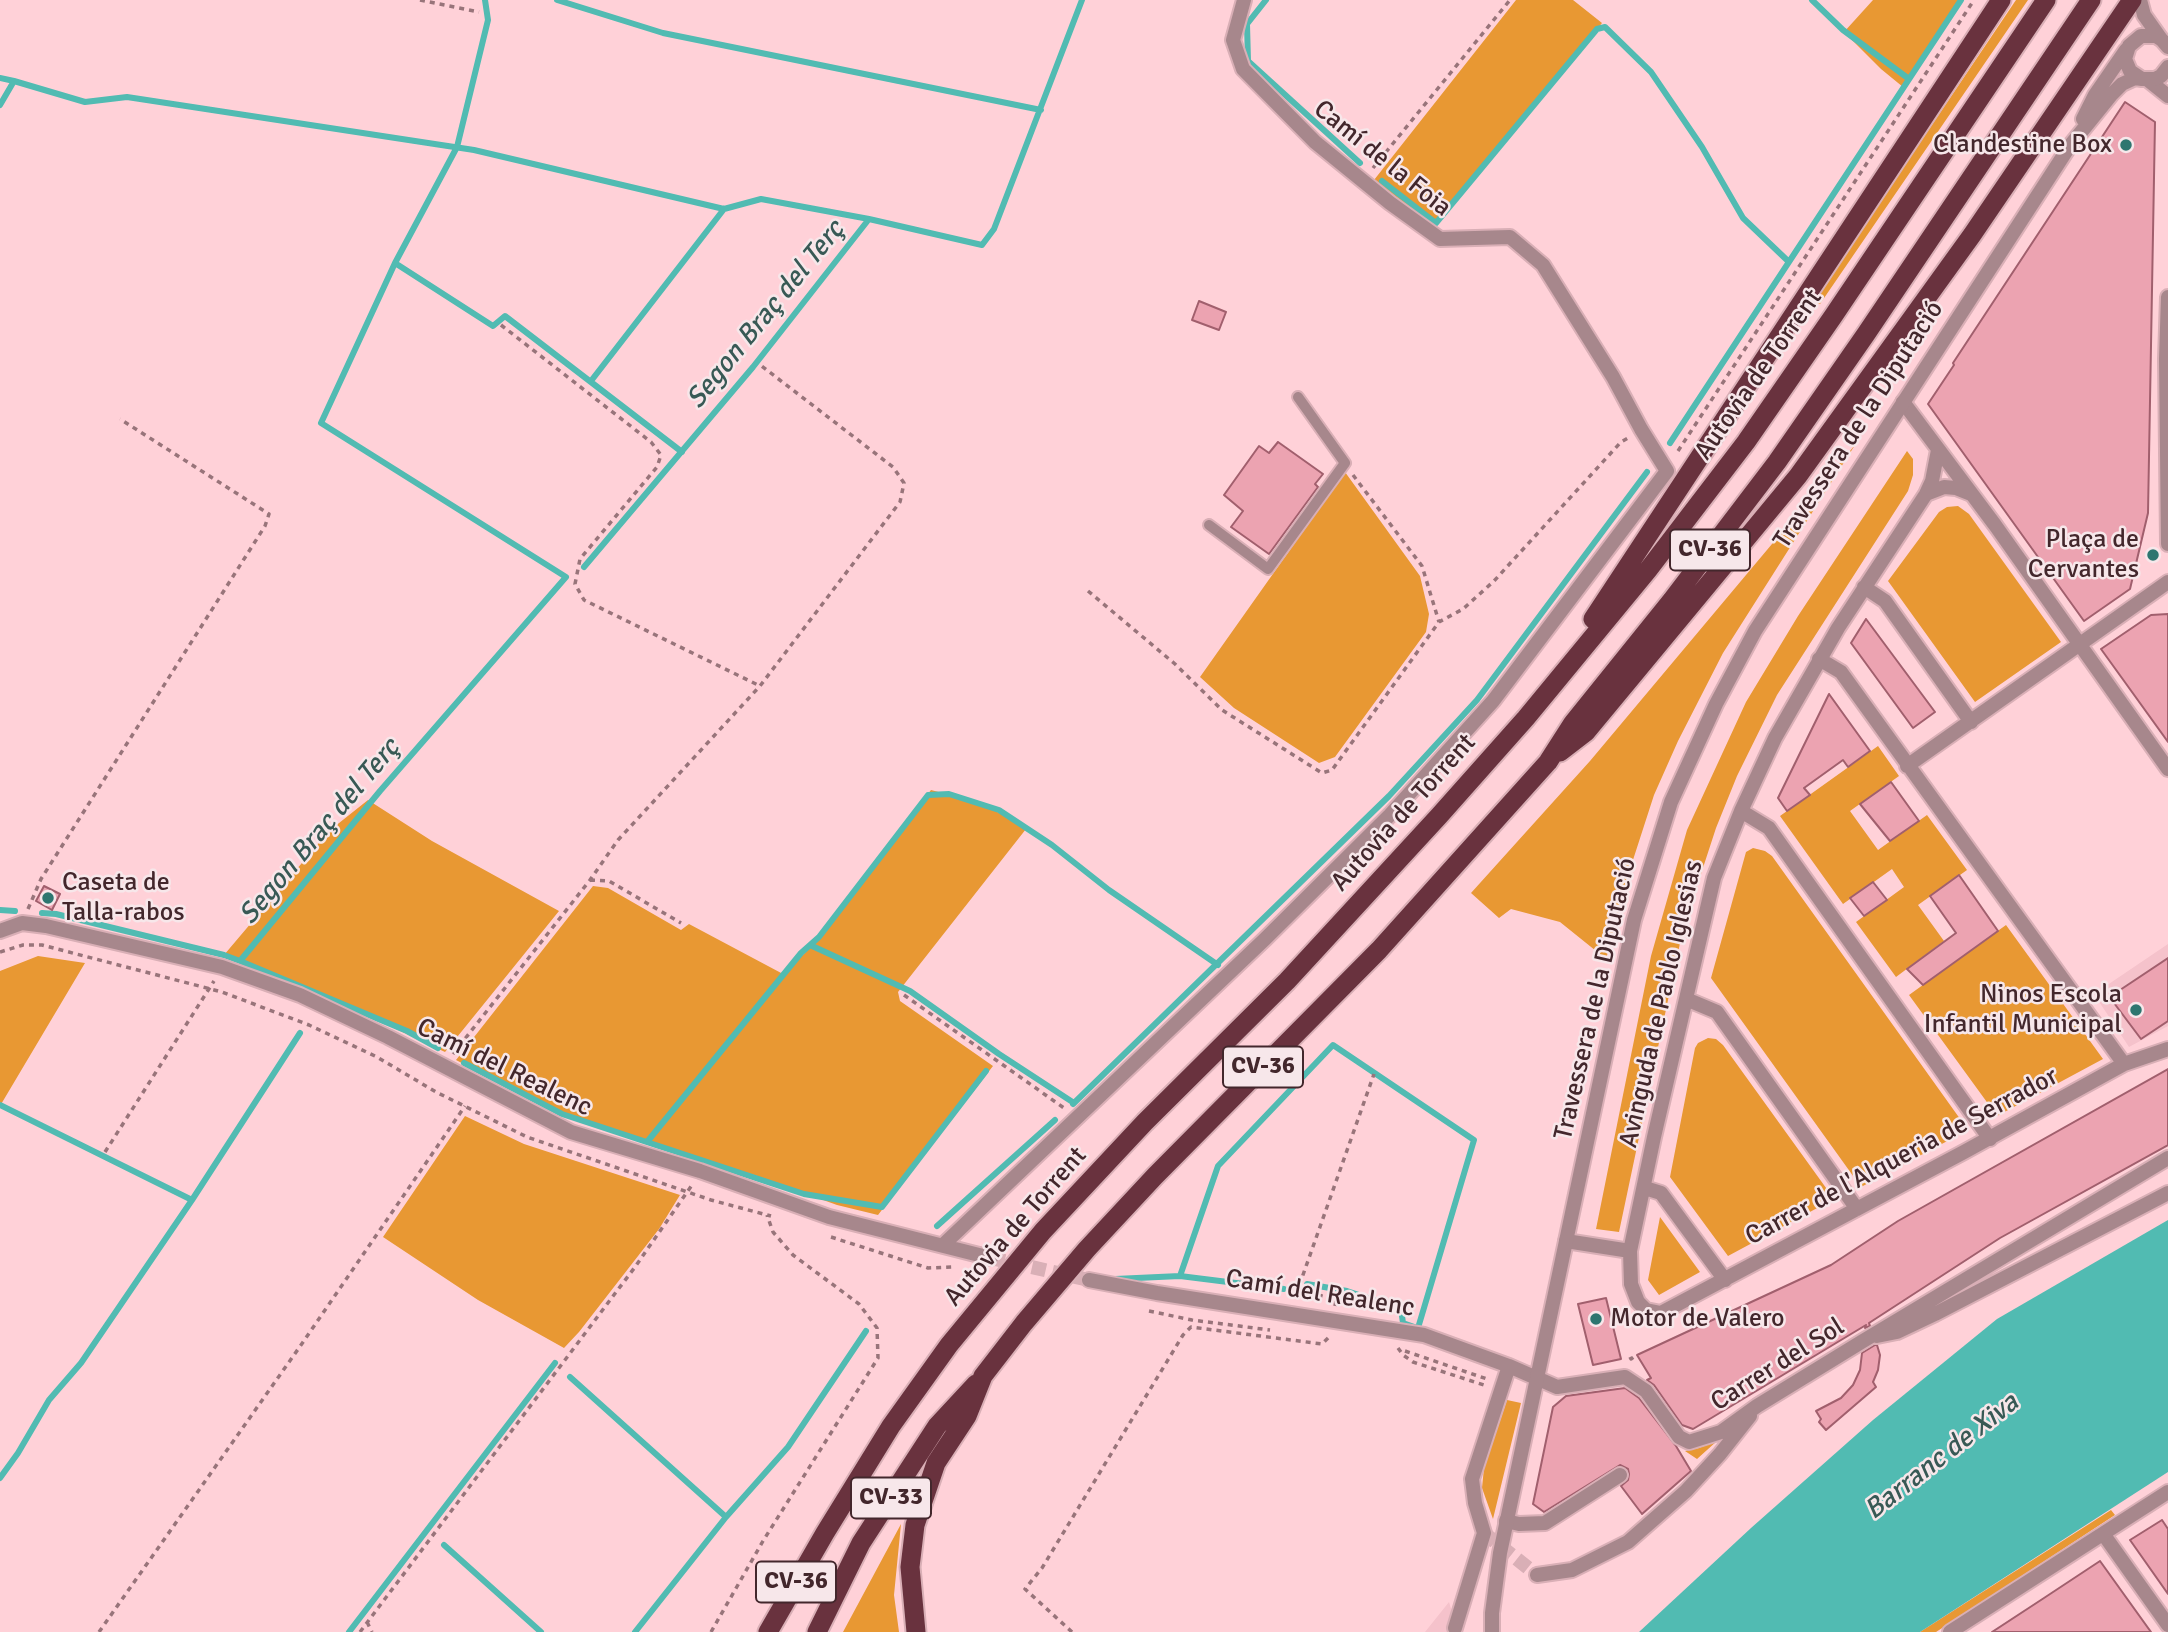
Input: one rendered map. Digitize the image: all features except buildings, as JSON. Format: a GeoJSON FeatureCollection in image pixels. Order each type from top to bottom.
{"type":"FeatureCollection","features":[{"type":"Feature","properties":{"kind":"highway"},"geometry":{"type":"LineString","coordinates":[[1525,718],[1642,546],[2001,0]]}},
{"type":"Feature","properties":{"kind":"highway","name":"Autovia de Torrent"},"geometry":{"type":"LineString","coordinates":[[768,1632],[891,1426],[949,1345],[1034,1241],[1145,1122],[1296,971],[1439,816],[1648,570],[1746,442],[2046,0]]}},
{"type":"Feature","properties":{"kind":"highway","name":"CV-36"},"geometry":{"type":"LineString","coordinates":[[916,1632],[909,1567],[915,1525],[936,1463],[967,1416],[984,1376],[1024,1323],[1087,1249],[1155,1176],[1379,950],[1548,762],[1573,723],[1672,600],[1784,451],[2091,0]]}},
{"type":"Feature","properties":{"kind":"highway"},"geometry":{"type":"LineString","coordinates":[[1548,762],[1586,732],[1798,476],[1972,235],[2132,0]]}},
{"type":"Feature","properties":{"kind":"highway","name":"CV-33"},"geometry":{"type":"LineString","coordinates":[[817,1632],[861,1543],[937,1426],[984,1376]]}},
{"type":"Feature","properties":{"kind":"street","name":"Camí de la Foia"},"geometry":{"type":"LineString","coordinates":[[1244,0],[1233,40],[1243,69],[1315,142],[1440,239],[1510,237],[1543,265],[1613,377],[1667,471]]}},
{"type":"Feature","properties":{"kind":"street"},"geometry":{"type":"LineString","coordinates":[[2140,0],[2144,15],[2165,44]]}},
{"type":"Feature","properties":{"kind":"street"},"geometry":{"type":"LineString","coordinates":[[2165,44],[2156,36],[2141,36],[2126,52],[2127,65],[2135,76],[2168,96]]}},
{"type":"Feature","properties":{"kind":"street","name":"Travessera de la Diputació"},"geometry":{"type":"LineString","coordinates":[[2069,147],[2095,95],[2129,46]]}},
{"type":"Feature","properties":{"kind":"street","name":"Travessera de la Diputació"},"geometry":{"type":"LineString","coordinates":[[1492,1632],[1492,1613],[1507,1521],[1634,920],[1671,802],[1716,704],[1755,631],[2069,147],[2122,84],[2135,78],[2145,80],[2161,76],[2168,67]]}},
{"type":"Feature","properties":{"kind":"street"},"geometry":{"type":"LineString","coordinates":[[2168,297],[2168,544]]}},
{"type":"Feature","properties":{"kind":"street"},"geometry":{"type":"LineString","coordinates":[[1903,402],[2168,769]]}},
{"type":"Feature","properties":{"kind":"street","name":"Avinguda de Pablo Iglesias"},"geometry":{"type":"LineString","coordinates":[[1661,1313],[1646,1310],[1638,1302],[1630,1284],[1630,1251],[1714,878],[1775,738],[1819,659],[1926,494],[1932,481],[1938,450]]}},
{"type":"Feature","properties":{"kind":"street"},"geometry":{"type":"LineString","coordinates":[[943,1245],[1265,939],[1390,815],[1493,701],[1667,471]]}},
{"type":"Feature","properties":{"kind":"street"},"geometry":{"type":"LineString","coordinates":[[1926,494],[1944,487],[1972,494]]}},
{"type":"Feature","properties":{"kind":"street"},"geometry":{"type":"LineString","coordinates":[[1907,766],[2168,582]]}},
{"type":"Feature","properties":{"kind":"street"},"geometry":{"type":"LineString","coordinates":[[1864,587],[1885,601],[1971,722]]}},
{"type":"Feature","properties":{"kind":"street"},"geometry":{"type":"LineString","coordinates":[[1819,659],[1841,672],[2124,1064]]}},
{"type":"Feature","properties":{"kind":"street"},"geometry":{"type":"LineString","coordinates":[[1741,811],[1769,828],[1990,1139]]}},
{"type":"Feature","properties":{"kind":"street"},"geometry":{"type":"LineString","coordinates":[[0,932],[22,923]]}},
{"type":"Feature","properties":{"kind":"street","name":"Camí del Realenc"},"geometry":{"type":"LineString","coordinates":[[22,923],[46,926],[222,967],[300,995],[571,1132],[700,1171],[829,1217],[991,1258]]}},
{"type":"Feature","properties":{"kind":"street"},"geometry":{"type":"LineString","coordinates":[[1686,999],[1717,1012],[1857,1209]]}},
{"type":"Feature","properties":{"kind":"street","name":"Carrer de l'Alqueria de Serrador"},"geometry":{"type":"LineString","coordinates":[[1661,1313],[1990,1139],[2124,1064],[2168,1049]]}},
{"type":"Feature","properties":{"kind":"street","name":"Carrer del Sol"},"geometry":{"type":"LineString","coordinates":[[1538,1378],[1565,1388],[1625,1377],[1646,1391],[1679,1437],[1689,1442],[1721,1432],[1757,1406],[1869,1337],[2168,1158]]}},
{"type":"Feature","properties":{"kind":"street"},"geometry":{"type":"LineString","coordinates":[[1645,1188],[1661,1193],[1725,1280]]}},
{"type":"Feature","properties":{"kind":"street","name":"Carrer del Sol"},"geometry":{"type":"LineString","coordinates":[[1869,1337],[1897,1332],[1926,1319],[2168,1194]]}},
{"type":"Feature","properties":{"kind":"street"},"geometry":{"type":"LineString","coordinates":[[1566,1241],[1630,1251]]}},
{"type":"Feature","properties":{"kind":"street","name":"Camí del Realenc"},"geometry":{"type":"LineString","coordinates":[[1089,1280],[1423,1335],[1538,1378]]}},
{"type":"Feature","properties":{"kind":"street"},"geometry":{"type":"LineString","coordinates":[[1455,1628],[1484,1533],[1475,1503],[1472,1479],[1508,1366]]}},
{"type":"Feature","properties":{"kind":"street"},"geometry":{"type":"LineString","coordinates":[[1537,1575],[1572,1570],[1628,1542],[1703,1472],[1734,1438],[1757,1406]]}},
{"type":"Feature","properties":{"kind":"street"},"geometry":{"type":"LineString","coordinates":[[1507,1521],[1519,1524],[1545,1523],[1620,1475]]}},
{"type":"Feature","properties":{"kind":"street"},"geometry":{"type":"LineString","coordinates":[[1960,1629],[2168,1492]]}},
{"type":"Feature","properties":{"kind":"street"},"geometry":{"type":"LineString","coordinates":[[2104,1535],[2168,1625]]}},
{"type":"Feature","properties":{"kind":"lane"},"geometry":{"type":"LineString","coordinates":[[1209,525],[1268,569],[1345,463],[1298,397]]}},
{"type":"Feature","properties":{"kind":"path"},"geometry":{"type":"LineString","coordinates":[[419,0],[480,12]]}},
{"type":"Feature","properties":{"kind":"path"},"geometry":{"type":"LineString","coordinates":[[1363,181],[1510,0]]}},
{"type":"Feature","properties":{"kind":"path"},"geometry":{"type":"LineString","coordinates":[[1667,471],[1685,439],[1974,0]]}},
{"type":"Feature","properties":{"kind":"path"},"geometry":{"type":"LineString","coordinates":[[501,325],[651,442],[661,455],[657,467],[580,559],[575,584],[584,600],[760,686]]}},
{"type":"Feature","properties":{"kind":"path"},"geometry":{"type":"LineString","coordinates":[[443,1066],[590,880],[618,840],[760,686],[900,502],[904,483],[893,467],[759,364]]}},
{"type":"Feature","properties":{"kind":"path"},"geometry":{"type":"LineString","coordinates":[[22,923],[41,879],[265,526],[268,514],[121,419]]}},
{"type":"Feature","properties":{"kind":"path"},"geometry":{"type":"LineString","coordinates":[[1088,591],[1175,664],[1222,710],[1322,773],[1332,770],[1439,622],[1463,609],[1494,581],[1621,442],[1641,429]]}},
{"type":"Feature","properties":{"kind":"path"},"geometry":{"type":"LineString","coordinates":[[1345,463],[1422,566],[1439,622]]}},
{"type":"Feature","properties":{"kind":"path"},"geometry":{"type":"LineString","coordinates":[[590,880],[609,881],[681,923]]}},
{"type":"Feature","properties":{"kind":"path"},"geometry":{"type":"LineString","coordinates":[[105,1152],[222,967]]}},
{"type":"Feature","properties":{"kind":"path"},"geometry":{"type":"LineString","coordinates":[[904,995],[1077,1117]]}},
{"type":"Feature","properties":{"kind":"path"},"geometry":{"type":"LineString","coordinates":[[1072,1632],[1025,1589],[1042,1568],[1183,1335],[1191,1327],[1322,1344],[1329,1337],[1336,1300],[1298,1289],[1374,1074]]}},
{"type":"Feature","properties":{"kind":"path"},"geometry":{"type":"LineString","coordinates":[[99,1632],[465,1106]]}},
{"type":"Feature","properties":{"kind":"path"},"geometry":{"type":"LineString","coordinates":[[360,1632],[635,1267],[688,1193],[700,1171]]}},
{"type":"Feature","properties":{"kind":"path"},"geometry":{"type":"LineString","coordinates":[[711,1632],[763,1541],[878,1358],[877,1328],[859,1304],[793,1255],[773,1232],[767,1215],[772,1197]]}},
{"type":"Feature","properties":{"kind":"path"},"geometry":{"type":"LineString","coordinates":[[1145,1310],[1192,1320],[1278,1331]]}},
{"type":"Feature","properties":{"kind":"path"},"geometry":{"type":"LineString","coordinates":[[1322,1336],[1341,1339]]}},
{"type":"Feature","properties":{"kind":"path"},"geometry":{"type":"LineString","coordinates":[[1387,1346],[1493,1381]]}},
{"type":"Feature","properties":{"kind":"path"},"geometry":{"type":"LineString","coordinates":[[1398,1348],[1413,1362],[1490,1387]]}},
{"type":"Feature","properties":{"kind":"path"},"geometry":{"type":"LineString","coordinates":[[367,1622],[372,1632]]}},
{"type":"Feature","properties":{"kind":"shaded area"},"geometry":{"type":"Polygon","coordinates":[[[1516,0],[1573,0],[1602,23],[1433,225],[1374,180],[1516,0]]]}},
{"type":"Feature","properties":{"kind":"shaded area"},"geometry":{"type":"Polygon","coordinates":[[[1873,0],[1961,0],[1903,87],[1844,32],[1873,0]]]}},
{"type":"Feature","properties":{"kind":"shaded area"},"geometry":{"type":"Polygon","coordinates":[[[2016,0],[2028,0],[1820,304],[1817,303],[1816,297],[2016,0]]]}},
{"type":"Feature","properties":{"kind":"shaded area"},"geometry":{"type":"Polygon","coordinates":[[[1855,445],[1723,653],[1678,741],[1654,795],[1606,959],[1560,922],[1511,909],[1499,918],[1471,893],[1590,761],[1855,445]]]}},
{"type":"Feature","properties":{"kind":"shaded area"},"geometry":{"type":"Polygon","coordinates":[[[1907,451],[1913,459],[1913,475],[1908,491],[1777,695],[1737,776],[1716,828],[1683,929],[1619,1232],[1596,1229],[1651,956],[1687,830],[1746,702],[1798,616],[1907,451]]]}},
{"type":"Feature","properties":{"kind":"shaded area"},"geometry":{"type":"Polygon","coordinates":[[[1345,472],[1420,576],[1429,614],[1426,632],[1335,757],[1319,763],[1234,708],[1200,677],[1345,472]]]}},
{"type":"Feature","properties":{"kind":"shaded area"},"geometry":{"type":"Polygon","coordinates":[[[1958,506],[1969,514],[2061,642],[1975,702],[1888,581],[1939,512],[1947,507],[1958,506]]]}},
{"type":"Feature","properties":{"kind":"shaded area"},"geometry":{"type":"Polygon","coordinates":[[[1878,746],[1899,776],[1850,811],[1878,850],[1927,815],[1967,870],[1918,905],[1944,941],[1896,977],[1856,922],[1904,887],[1892,869],[1843,904],[1780,816],[1878,746]]]}},
{"type":"Feature","properties":{"kind":"shaded area"},"geometry":{"type":"Polygon","coordinates":[[[931,790],[984,804],[1026,829],[898,992],[900,1001],[993,1066],[878,1215],[837,1205],[542,1105],[456,1060],[593,886],[608,888],[681,930],[689,924],[783,974],[808,950],[931,790]]]}},
{"type":"Feature","properties":{"kind":"shaded area"},"geometry":{"type":"Polygon","coordinates":[[[368,800],[432,841],[559,911],[445,1052],[315,991],[224,955],[329,831],[368,800]]]}},
{"type":"Feature","properties":{"kind":"shaded area"},"geometry":{"type":"Polygon","coordinates":[[[1753,848],[1772,856],[1968,1130],[1861,1187],[1711,978],[1746,852],[1753,848]]]}},
{"type":"Feature","properties":{"kind":"shaded area"},"geometry":{"type":"Polygon","coordinates":[[[2006,925],[2103,1059],[1997,1116],[1909,995],[2006,925]]]}},
{"type":"Feature","properties":{"kind":"shaded area","name":"Ninos Escola Infantil Municipal"},"geometry":{"type":"Polygon","coordinates":[[[2168,944],[2168,1026],[2129,1047],[2094,994],[2168,944]]]}},
{"type":"Feature","properties":{"kind":"shaded area"},"geometry":{"type":"Polygon","coordinates":[[[38,956],[85,963],[0,1106],[0,971],[38,956]]]}},
{"type":"Feature","properties":{"kind":"shaded area"},"geometry":{"type":"Polygon","coordinates":[[[1708,1038],[1716,1039],[1723,1045],[1834,1199],[1728,1256],[1670,1177],[1695,1048],[1698,1043],[1708,1038]]]}},
{"type":"Feature","properties":{"kind":"shaded area"},"geometry":{"type":"Polygon","coordinates":[[[465,1116],[524,1144],[680,1195],[659,1229],[564,1348],[478,1300],[383,1237],[465,1116]]]}},
{"type":"Feature","properties":{"kind":"shaded area"},"geometry":{"type":"Polygon","coordinates":[[[1660,1217],[1700,1272],[1659,1295],[1648,1280],[1660,1217]]]}},
{"type":"Feature","properties":{"kind":"shaded area"},"geometry":{"type":"Polygon","coordinates":[[[1507,1400],[1521,1403],[1493,1519],[1482,1488],[1484,1468],[1507,1400]]]}},
{"type":"Feature","properties":{"kind":"shaded area"},"geometry":{"type":"Polygon","coordinates":[[[1717,1441],[1697,1459],[1685,1451],[1699,1448],[1717,1441]]]}},
{"type":"Feature","properties":{"kind":"shaded area"},"geometry":{"type":"Polygon","coordinates":[[[2111,1510],[2115,1515],[1936,1632],[1920,1632],[2111,1510]]]}},
{"type":"Feature","properties":{"kind":"shaded area"},"geometry":{"type":"Polygon","coordinates":[[[901,1524],[894,1595],[899,1632],[843,1632],[901,1524]]]}},
{"type":"Feature","properties":{"kind":"shaded area"},"geometry":{"type":"Polygon","coordinates":[[[1449,1602],[1458,1632],[1425,1632],[1449,1602]]]}},
{"type":"Feature","properties":{"kind":"water","name":"Barranc de Xiva"},"geometry":{"type":"Polygon","coordinates":[[[2168,1220],[2168,1472],[1920,1632],[1639,1632],[1873,1420],[1997,1319],[2168,1220]]]}},
{"type":"Feature","properties":{"kind":"waterway"},"geometry":{"type":"LineString","coordinates":[[42,913],[56,914],[240,961],[380,791],[566,577],[321,423],[395,263],[457,147],[488,20],[485,0]]}},
{"type":"Feature","properties":{"kind":"waterway"},"geometry":{"type":"LineString","coordinates":[[557,0],[663,33],[1041,110]]}},
{"type":"Feature","properties":{"kind":"waterway","name":"Segon Braç del Terç"},"geometry":{"type":"LineString","coordinates":[[584,567],[753,367],[869,219],[982,245],[994,229],[1082,0]]}},
{"type":"Feature","properties":{"kind":"waterway"},"geometry":{"type":"LineString","coordinates":[[1266,0],[1247,24],[1248,61],[1360,163]]}},
{"type":"Feature","properties":{"kind":"waterway"},"geometry":{"type":"LineString","coordinates":[[1812,0],[1843,30],[1909,79]]}},
{"type":"Feature","properties":{"kind":"waterway"},"geometry":{"type":"LineString","coordinates":[[1670,443],[1961,0]]}},
{"type":"Feature","properties":{"kind":"waterway"},"geometry":{"type":"LineString","coordinates":[[1382,181],[1436,223],[1597,29],[1605,27],[1651,72],[1702,147],[1743,218],[1789,262]]}},
{"type":"Feature","properties":{"kind":"waterway"},"geometry":{"type":"LineString","coordinates":[[0,78],[14,81],[0,105]]}},
{"type":"Feature","properties":{"kind":"waterway"},"geometry":{"type":"LineString","coordinates":[[14,81],[85,102],[127,97],[474,150],[724,209],[761,199],[869,219]]}},
{"type":"Feature","properties":{"kind":"waterway"},"geometry":{"type":"LineString","coordinates":[[591,381],[724,209]]}},
{"type":"Feature","properties":{"kind":"waterway"},"geometry":{"type":"LineString","coordinates":[[395,263],[493,326],[505,316],[682,452]]}},
{"type":"Feature","properties":{"kind":"waterway"},"geometry":{"type":"LineString","coordinates":[[1073,1104],[1389,796],[1477,700],[1647,472]]}},
{"type":"Feature","properties":{"kind":"waterway"},"geometry":{"type":"LineString","coordinates":[[647,1142],[801,953],[819,937],[928,795],[949,794],[999,810],[1218,965]]}},
{"type":"Feature","properties":{"kind":"waterway","name":"Segon Braç del Terç"},"geometry":{"type":"LineString","coordinates":[[0,910],[15,911]]}},
{"type":"Feature","properties":{"kind":"waterway"},"geometry":{"type":"LineString","coordinates":[[810,945],[910,991],[1074,1103]]}},
{"type":"Feature","properties":{"kind":"waterway"},"geometry":{"type":"LineString","coordinates":[[240,961],[407,1031],[438,1048]]}},
{"type":"Feature","properties":{"kind":"waterway"},"geometry":{"type":"LineString","coordinates":[[0,1478],[49,1400],[81,1363],[192,1200],[300,1033]]}},
{"type":"Feature","properties":{"kind":"waterway"},"geometry":{"type":"LineString","coordinates":[[1180,1276],[1218,1166],[1333,1045],[1474,1140],[1418,1328]]}},
{"type":"Feature","properties":{"kind":"waterway"},"geometry":{"type":"LineString","coordinates":[[464,1063],[562,1114],[804,1194],[882,1207],[986,1071]]}},
{"type":"Feature","properties":{"kind":"waterway"},"geometry":{"type":"LineString","coordinates":[[0,1105],[192,1200]]}},
{"type":"Feature","properties":{"kind":"waterway"},"geometry":{"type":"LineString","coordinates":[[937,1226],[1055,1120]]}},
{"type":"Feature","properties":{"kind":"waterway"},"geometry":{"type":"LineString","coordinates":[[1115,1279],[1180,1276],[1284,1289]]}},
{"type":"Feature","properties":{"kind":"waterway"},"geometry":{"type":"LineString","coordinates":[[1307,1284],[1347,1291],[1401,1309],[1403,1323],[1420,1329]]}},
{"type":"Feature","properties":{"kind":"waterway"},"geometry":{"type":"LineString","coordinates":[[635,1632],[726,1517],[788,1447],[866,1331]]}},
{"type":"Feature","properties":{"kind":"waterway"},"geometry":{"type":"LineString","coordinates":[[349,1632],[555,1363]]}},
{"type":"Feature","properties":{"kind":"waterway"},"geometry":{"type":"LineString","coordinates":[[570,1377],[726,1517]]}},
{"type":"Feature","properties":{"kind":"waterway"},"geometry":{"type":"LineString","coordinates":[[444,1545],[541,1632]]}},
{"type":"Feature","properties":{"kind":"tunnel"},"geometry":{"type":"LineString","coordinates":[[991,1258],[1089,1280]]}},
{"type":"Feature","properties":{"kind":"tunnel"},"geometry":{"type":"LineString","coordinates":[[1484,1533],[1537,1575]]}},
{"type":"Feature","properties":{"kind":"place","name":"Clandestine Box"},"geometry":{"type":"Point","coordinates":[2126,145]}},
{"type":"Feature","properties":{"kind":"place","name":"Plaça de Cervantes"},"geometry":{"type":"Point","coordinates":[2153,555]}},
{"type":"Feature","properties":{"kind":"place","name":"Caseta de Talla-rabos"},"geometry":{"type":"Point","coordinates":[48,898]}},
{"type":"Feature","properties":{"kind":"place","name":"Ninos Escola Infantil Municipal"},"geometry":{"type":"Point","coordinates":[2136,1010]}},
{"type":"Feature","properties":{"kind":"place","name":"Motor de Valero"},"geometry":{"type":"Point","coordinates":[1596,1319]}}]}
